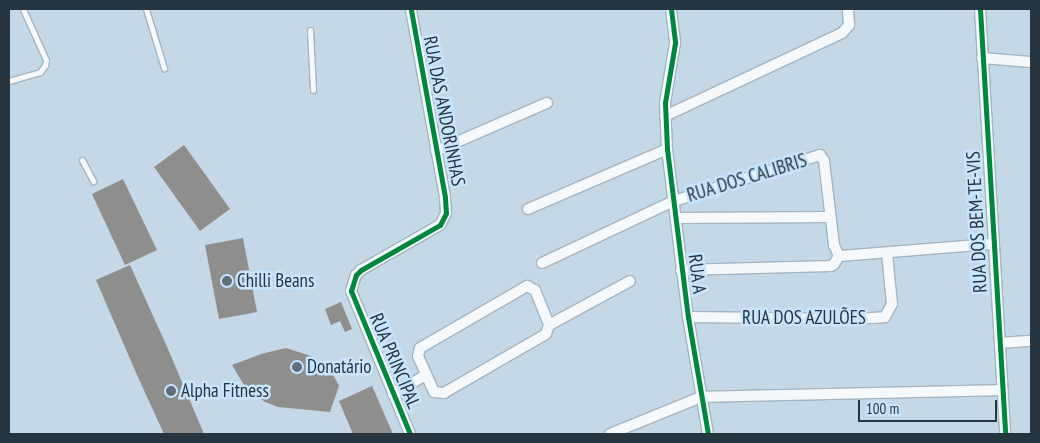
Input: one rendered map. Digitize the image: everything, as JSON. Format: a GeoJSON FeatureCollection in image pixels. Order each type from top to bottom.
{"type":"FeatureCollection","features":[{"type":"Feature","properties":{"kind":"street","name":"RUA DAS ANDORINHAS"},"geometry":{"type":"LineString","coordinates":[[352,299],[350,291],[352,283],[361,270],[440,225],[444,219],[446,205],[411,9]]}},
{"type":"Feature","properties":{"kind":"street","name":"RUA A"},"geometry":{"type":"LineString","coordinates":[[671,9],[676,43],[665,102],[665,116],[681,270],[708,434]]}},
{"type":"Feature","properties":{"kind":"street"},"geometry":{"type":"LineString","coordinates":[[665,116],[842,33],[849,25],[848,9]]}},
{"type":"Feature","properties":{"kind":"street","name":"RUA DOS BEM-TE-VIS"},"geometry":{"type":"LineString","coordinates":[[980,9],[992,244],[1005,434]]}},
{"type":"Feature","properties":{"kind":"street"},"geometry":{"type":"LineString","coordinates":[[982,58],[1031,62]]}},
{"type":"Feature","properties":{"kind":"street"},"geometry":{"type":"LineString","coordinates":[[436,151],[547,103]]}},
{"type":"Feature","properties":{"kind":"street"},"geometry":{"type":"LineString","coordinates":[[528,210],[668,149]]}},
{"type":"Feature","properties":{"kind":"street","name":"RUA DOS CALIBRIS"},"geometry":{"type":"LineString","coordinates":[[542,263],[674,201],[820,156],[824,161],[830,217]]}},
{"type":"Feature","properties":{"kind":"street"},"geometry":{"type":"LineString","coordinates":[[676,218],[830,217],[834,245],[838,256],[834,264],[830,266],[681,270]]}},
{"type":"Feature","properties":{"kind":"street"},"geometry":{"type":"LineString","coordinates":[[838,256],[992,244]]}},
{"type":"Feature","properties":{"kind":"street","name":"RUA DOS AZULÕES"},"geometry":{"type":"LineString","coordinates":[[688,317],[851,319],[884,317],[892,304],[887,253]]}},
{"type":"Feature","properties":{"kind":"street"},"geometry":{"type":"LineString","coordinates":[[548,329],[535,290],[530,286],[426,343],[418,352],[434,392],[444,393],[630,281]]}},
{"type":"Feature","properties":{"kind":"street","name":"RUA PRINCIPAL"},"geometry":{"type":"LineString","coordinates":[[352,299],[410,434]]}},
{"type":"Feature","properties":{"kind":"street"},"geometry":{"type":"LineString","coordinates":[[1000,343],[1031,341]]}},
{"type":"Feature","properties":{"kind":"street"},"geometry":{"type":"LineString","coordinates":[[393,394],[426,375]]}},
{"type":"Feature","properties":{"kind":"street"},"geometry":{"type":"LineString","coordinates":[[610,434],[701,397],[1002,390]]}},
{"type":"Feature","properties":{"kind":"lane"},"geometry":{"type":"LineString","coordinates":[[9,81],[40,72],[45,65],[46,60],[24,10],[31,9]]}},
{"type":"Feature","properties":{"kind":"lane"},"geometry":{"type":"LineString","coordinates":[[146,9],[164,68]]}},
{"type":"Feature","properties":{"kind":"lane"},"geometry":{"type":"LineString","coordinates":[[310,30],[313,90]]}},
{"type":"Feature","properties":{"kind":"lane"},"geometry":{"type":"LineString","coordinates":[[82,160],[93,181]]}},
{"type":"Feature","properties":{"kind":"building"},"geometry":{"type":"Polygon","coordinates":[[[184,145],[230,209],[200,231],[154,167],[184,145]]]}},
{"type":"Feature","properties":{"kind":"building"},"geometry":{"type":"Polygon","coordinates":[[[123,179],[157,250],[125,265],[92,194],[123,179]]]}},
{"type":"Feature","properties":{"kind":"building"},"geometry":{"type":"Polygon","coordinates":[[[243,238],[257,312],[219,319],[205,245],[243,238]]]}},
{"type":"Feature","properties":{"kind":"building"},"geometry":{"type":"Polygon","coordinates":[[[130,265],[204,434],[164,434],[137,375],[96,280],[130,265]]]}},
{"type":"Feature","properties":{"kind":"building"},"geometry":{"type":"Polygon","coordinates":[[[341,302],[352,329],[345,332],[340,321],[331,325],[325,309],[341,302]]]}},
{"type":"Feature","properties":{"kind":"building"},"geometry":{"type":"Polygon","coordinates":[[[286,348],[311,356],[331,371],[339,386],[330,412],[278,407],[265,402],[244,385],[232,365],[261,354],[286,348]]]}},
{"type":"Feature","properties":{"kind":"building"},"geometry":{"type":"Polygon","coordinates":[[[372,386],[393,434],[353,434],[339,401],[372,386]]]}},
{"type":"Feature","properties":{"kind":"cycle path"},"geometry":{"type":"LineString","coordinates":[[410,434],[351,291],[356,275],[361,270],[440,225],[446,213],[445,197],[411,9]]}},
{"type":"Feature","properties":{"kind":"cycle path"},"geometry":{"type":"LineString","coordinates":[[671,9],[675,43],[665,103],[667,149],[688,317],[708,434]]}},
{"type":"Feature","properties":{"kind":"cycle path"},"geometry":{"type":"LineString","coordinates":[[980,9],[1005,434]]}},
{"type":"Feature","properties":{"kind":"place","name":"Chilli Beans"},"geometry":{"type":"Point","coordinates":[227,281]}},
{"type":"Feature","properties":{"kind":"place","name":"Donatário"},"geometry":{"type":"Point","coordinates":[297,367]}},
{"type":"Feature","properties":{"kind":"place","name":"Alpha Fitness"},"geometry":{"type":"Point","coordinates":[171,391]}}]}
